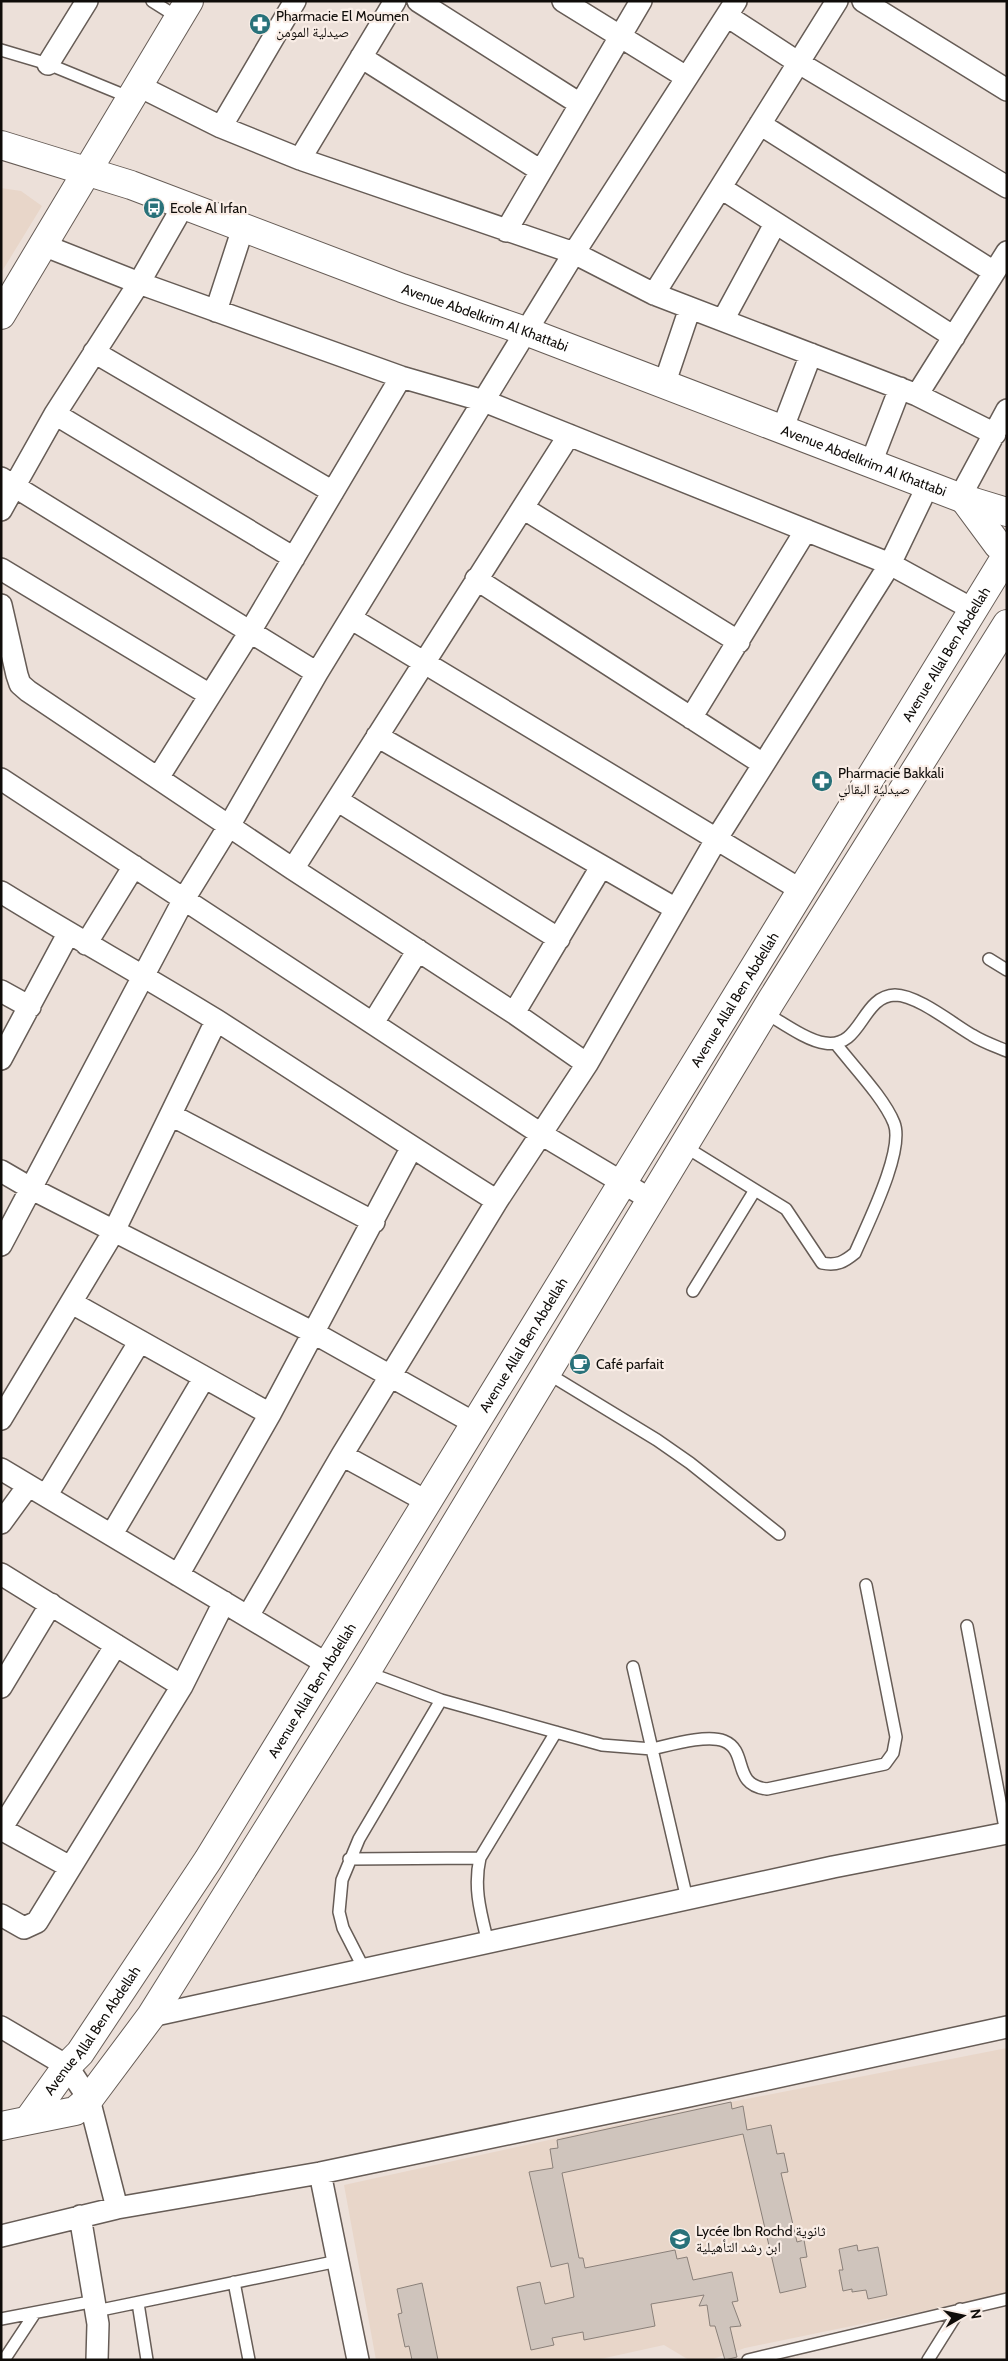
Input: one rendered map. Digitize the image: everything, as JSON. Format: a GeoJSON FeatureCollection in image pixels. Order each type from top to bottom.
{"type":"FeatureCollection","features":[{"type":"Feature","properties":{"kind":"street"},"geometry":{"type":"LineString","coordinates":[[48,64],[87,1]]}},
{"type":"Feature","properties":{"kind":"street"},"geometry":{"type":"LineString","coordinates":[[221,127],[295,1]]}},
{"type":"Feature","properties":{"kind":"street"},"geometry":{"type":"LineString","coordinates":[[300,159],[395,1]]}},
{"type":"Feature","properties":{"kind":"street"},"geometry":{"type":"LineString","coordinates":[[418,1],[580,104]]}},
{"type":"Feature","properties":{"kind":"street"},"geometry":{"type":"LineString","coordinates":[[563,1],[686,77]]}},
{"type":"Feature","properties":{"kind":"street"},"geometry":{"type":"LineString","coordinates":[[506,231],[641,1]]}},
{"type":"Feature","properties":{"kind":"street"},"geometry":{"type":"LineString","coordinates":[[654,294],[836,1]]}},
{"type":"Feature","properties":{"kind":"street"},"geometry":{"type":"LineString","coordinates":[[863,1],[1007,90]]}},
{"type":"Feature","properties":{"kind":"street"},"geometry":{"type":"LineString","coordinates":[[1,1245],[184,899],[229,826],[317,673],[528,332],[574,253],[732,8],[799,63],[1007,187]]}},
{"type":"Feature","properties":{"kind":"street"},"geometry":{"type":"LineString","coordinates":[[1,315],[184,10]]}},
{"type":"Feature","properties":{"kind":"street"},"geometry":{"type":"LineString","coordinates":[[361,57],[541,171]]}},
{"type":"Feature","properties":{"kind":"street"},"geometry":{"type":"LineString","coordinates":[[135,92],[300,159],[574,253],[654,294],[908,392],[995,434]]}},
{"type":"Feature","properties":{"kind":"street"},"geometry":{"type":"LineString","coordinates":[[760,124],[994,272]]}},
{"type":"Feature","properties":{"kind":"street","name":"Avenue Abdelkrim Al Khattabi"},"geometry":{"type":"LineString","coordinates":[[1,145],[87,170],[402,288],[528,332],[962,498],[1007,512]]}},
{"type":"Feature","properties":{"kind":"street"},"geometry":{"type":"LineString","coordinates":[[721,188],[954,337]]}},
{"type":"Feature","properties":{"kind":"street"},"geometry":{"type":"LineString","coordinates":[[1,510],[8,482],[56,414],[139,283],[183,206]]}},
{"type":"Feature","properties":{"kind":"street"},"geometry":{"type":"LineString","coordinates":[[723,320],[775,224]]}},
{"type":"Feature","properties":{"kind":"street"},"geometry":{"type":"LineString","coordinates":[[216,311],[243,228]]}},
{"type":"Feature","properties":{"kind":"street"},"geometry":{"type":"LineString","coordinates":[[43,245],[139,283],[401,377],[484,401],[890,564],[974,610]]}},
{"type":"Feature","properties":{"kind":"street"},"geometry":{"type":"LineString","coordinates":[[871,463],[908,392],[954,337],[1007,252]]}},
{"type":"Feature","properties":{"kind":"street"},"geometry":{"type":"LineString","coordinates":[[664,385],[690,308]]}},
{"type":"Feature","properties":{"kind":"street"},"geometry":{"type":"LineString","coordinates":[[94,352],[333,492]]}},
{"type":"Feature","properties":{"kind":"street"},"geometry":{"type":"LineString","coordinates":[[782,430],[811,354]]}},
{"type":"Feature","properties":{"kind":"street"},"geometry":{"type":"LineString","coordinates":[[158,778],[251,630],[401,377]]}},
{"type":"Feature","properties":{"kind":"street"},"geometry":{"type":"LineString","coordinates":[[962,498],[1007,410]]}},
{"type":"Feature","properties":{"kind":"street"},"geometry":{"type":"LineString","coordinates":[[56,414],[294,558]]}},
{"type":"Feature","properties":{"kind":"street"},"geometry":{"type":"LineString","coordinates":[[293,869],[422,663],[569,435]]}},
{"type":"Feature","properties":{"kind":"street"},"geometry":{"type":"LineString","coordinates":[[8,482],[251,630],[317,673]]}},
{"type":"Feature","properties":{"kind":"street"},"geometry":{"type":"LineString","coordinates":[[248,1616],[390,1375],[497,1201],[587,1064],[717,838],[890,564],[928,484]]}},
{"type":"Feature","properties":{"kind":"street","name":"Avenue Abdelkrim Al Khattabi"},"geometry":{"type":"LineString","coordinates":[[962,498],[1004,548]]}},
{"type":"Feature","properties":{"kind":"street"},"geometry":{"type":"LineString","coordinates":[[523,508],[739,642]]}},
{"type":"Feature","properties":{"kind":"street"},"geometry":{"type":"LineString","coordinates":[[691,718],[806,530]]}},
{"type":"Feature","properties":{"kind":"street","name":"Avenue Allal Ben Abdellah"},"geometry":{"type":"LineString","coordinates":[[29,2119],[67,2066],[80,2053],[208,1860],[426,1501],[974,610],[1004,548]]}},
{"type":"Feature","properties":{"kind":"street"},"geometry":{"type":"LineString","coordinates":[[1,568],[210,695]]}},
{"type":"Feature","properties":{"kind":"street"},"geometry":{"type":"LineString","coordinates":[[476,580],[763,764]]}},
{"type":"Feature","properties":{"kind":"street"},"geometry":{"type":"LineString","coordinates":[[1,605],[12,659],[20,684],[293,869],[514,1013],[587,1064]]}},
{"type":"Feature","properties":{"kind":"street"},"geometry":{"type":"LineString","coordinates":[[352,619],[801,890]]}},
{"type":"Feature","properties":{"kind":"street","name":"Avenue Allal Ben Abdellah"},"geometry":{"type":"LineString","coordinates":[[1,2126],[75,2111],[89,2099],[151,2016],[366,1672],[545,1372],[764,1012],[1003,635]]}},
{"type":"Feature","properties":{"kind":"street"},"geometry":{"type":"LineString","coordinates":[[377,736],[676,909]]}},
{"type":"Feature","properties":{"kind":"street"},"geometry":{"type":"LineString","coordinates":[[1,779],[541,1134],[650,1199]]}},
{"type":"Feature","properties":{"kind":"street"},"geometry":{"type":"LineString","coordinates":[[337,800],[559,939]]}},
{"type":"Feature","properties":{"kind":"street"},"geometry":{"type":"LineString","coordinates":[[86,944],[134,866]]}},
{"type":"Feature","properties":{"kind":"street"},"geometry":{"type":"LineString","coordinates":[[514,1013],[601,867]]}},
{"type":"Feature","properties":{"kind":"street"},"geometry":{"type":"LineString","coordinates":[[1,892],[68,934],[144,976],[216,1020],[497,1201]]}},
{"type":"Feature","properties":{"kind":"street"},"geometry":{"type":"LineString","coordinates":[[1,1059],[68,934]]}},
{"type":"Feature","properties":{"kind":"street"},"geometry":{"type":"LineString","coordinates":[[373,1023],[418,950]]}},
{"type":"Feature","properties":{"kind":"street"},"geometry":{"type":"LineString","coordinates":[[1,991],[30,1007]]}},
{"type":"Feature","properties":{"kind":"street"},"geometry":{"type":"LineString","coordinates":[[1,1419],[114,1231],[216,1020]]}},
{"type":"Feature","properties":{"kind":"street"},"geometry":{"type":"LineString","coordinates":[[171,1115],[374,1222]]}},
{"type":"Feature","properties":{"kind":"street"},"geometry":{"type":"LineString","coordinates":[[178,1575],[270,1414],[374,1222],[412,1147]]}},
{"type":"Feature","properties":{"kind":"street"},"geometry":{"type":"LineString","coordinates":[[1,1171],[32,1189],[314,1333],[474,1423]]}},
{"type":"Feature","properties":{"kind":"street"},"geometry":{"type":"LineString","coordinates":[[72,1303],[270,1414]]}},
{"type":"Feature","properties":{"kind":"street"},"geometry":{"type":"LineString","coordinates":[[1,1523],[37,1491],[140,1341]]}},
{"type":"Feature","properties":{"kind":"street"},"geometry":{"type":"LineString","coordinates":[[112,1534],[204,1378]]}},
{"type":"Feature","properties":{"kind":"street"},"geometry":{"type":"LineString","coordinates":[[342,1455],[426,1501]]}},
{"type":"Feature","properties":{"kind":"street"},"geometry":{"type":"LineString","coordinates":[[1,1469],[327,1664]]}},
{"type":"Feature","properties":{"kind":"street"},"geometry":{"type":"LineString","coordinates":[[1,1574],[182,1686]]}},
{"type":"Feature","properties":{"kind":"street"},"geometry":{"type":"LineString","coordinates":[[4,1924],[24,1928],[37,1922],[182,1686],[224,1602]]}},
{"type":"Feature","properties":{"kind":"street"},"geometry":{"type":"LineString","coordinates":[[1,1687],[51,1604]]}},
{"type":"Feature","properties":{"kind":"street"},"geometry":{"type":"LineString","coordinates":[[70,1867],[1,1829],[116,1645]]}},
{"type":"Feature","properties":{"kind":"street"},"geometry":{"type":"LineString","coordinates":[[151,2016],[834,1867],[1007,1833]]}},
{"type":"Feature","properties":{"kind":"street"},"geometry":{"type":"LineString","coordinates":[[2,2028],[67,2066],[89,2099],[117,2208]]}},
{"type":"Feature","properties":{"kind":"street"},"geometry":{"type":"LineString","coordinates":[[1,2236],[117,2208],[320,2173],[1007,2028]]}},
{"type":"Feature","properties":{"kind":"street"},"geometry":{"type":"LineString","coordinates":[[320,2173],[358,2360]]}},
{"type":"Feature","properties":{"kind":"street"},"geometry":{"type":"LineString","coordinates":[[80,2216],[95,2306],[97,2360]]}},
{"type":"Feature","properties":{"kind":"lane"},"geometry":{"type":"LineString","coordinates":[[152,1],[184,10]]}},
{"type":"Feature","properties":{"kind":"lane"},"geometry":{"type":"LineString","coordinates":[[1,50],[135,92]]}},
{"type":"Feature","properties":{"kind":"lane"},"geometry":{"type":"LineString","coordinates":[[989,959],[1007,970]]}},
{"type":"Feature","properties":{"kind":"lane"},"geometry":{"type":"LineString","coordinates":[[764,1012],[814,1039],[824,1043],[836,1044],[852,1035],[876,1002],[888,996],[897,995],[915,1001],[974,1036],[1007,1052]]}},
{"type":"Feature","properties":{"kind":"lane"},"geometry":{"type":"LineString","coordinates":[[682,1145],[786,1210],[822,1263],[830,1265],[842,1263],[855,1253],[894,1157],[897,1139],[895,1124],[885,1108],[836,1044]]}},
{"type":"Feature","properties":{"kind":"lane"},"geometry":{"type":"LineString","coordinates":[[693,1291],[755,1190]]}},
{"type":"Feature","properties":{"kind":"lane"},"geometry":{"type":"LineString","coordinates":[[545,1372],[629,1422],[673,1451],[779,1534]]}},
{"type":"Feature","properties":{"kind":"lane"},"geometry":{"type":"LineString","coordinates":[[366,1672],[442,1700],[602,1745],[652,1749],[704,1739],[724,1740],[735,1751],[745,1779],[757,1788],[767,1789],[885,1764],[890,1760],[896,1747],[896,1737],[866,1585]]}},
{"type":"Feature","properties":{"kind":"lane"},"geometry":{"type":"LineString","coordinates":[[967,1626],[1007,1833]]}},
{"type":"Feature","properties":{"kind":"lane"},"geometry":{"type":"LineString","coordinates":[[633,1667],[688,1899]]}},
{"type":"Feature","properties":{"kind":"lane"},"geometry":{"type":"LineString","coordinates":[[364,1969],[343,1928],[339,1912],[342,1880],[349,1859],[442,1700]]}},
{"type":"Feature","properties":{"kind":"lane"},"geometry":{"type":"LineString","coordinates":[[488,1943],[477,1897],[477,1871],[480,1858],[556,1732]]}},
{"type":"Feature","properties":{"kind":"lane"},"geometry":{"type":"LineString","coordinates":[[349,1859],[480,1858]]}},
{"type":"Feature","properties":{"kind":"lane"},"geometry":{"type":"LineString","coordinates":[[1,2319],[35,2313],[138,2302],[338,2261]]}},
{"type":"Feature","properties":{"kind":"lane"},"geometry":{"type":"LineString","coordinates":[[234,2282],[249,2360]]}},
{"type":"Feature","properties":{"kind":"lane"},"geometry":{"type":"LineString","coordinates":[[748,2360],[960,2309],[1007,2300]]}},
{"type":"Feature","properties":{"kind":"lane"},"geometry":{"type":"LineString","coordinates":[[138,2302],[147,2360]]}},
{"type":"Feature","properties":{"kind":"lane"},"geometry":{"type":"LineString","coordinates":[[928,2360],[960,2309]]}},
{"type":"Feature","properties":{"kind":"lane"},"geometry":{"type":"LineString","coordinates":[[4,2360],[35,2313]]}},
{"type":"Feature","properties":{"kind":"lane"},"geometry":{"type":"LineString","coordinates":[[794,2360],[802,2348]]}},
{"type":"Feature","properties":{"kind":"shaded area"},"geometry":{"type":"Polygon","coordinates":[[[1,188],[21,191],[42,206],[1,273],[1,188]]]}},
{"type":"Feature","properties":{"kind":"shaded area","name":"Lycée Ibn Rochd ثانوية ابن رشد التأهيلية"},"geometry":{"type":"Polygon","coordinates":[[[1007,2048],[1007,2294],[745,2348],[710,2360],[689,2360],[664,2345],[596,2360],[376,2360],[344,2185],[644,2119],[1007,2048]]]}},
{"type":"Feature","properties":{"kind":"building"},"geometry":{"type":"Polygon","coordinates":[[[731,2102],[732,2109],[743,2106],[747,2130],[771,2125],[777,2154],[784,2153],[788,2172],[781,2173],[797,2242],[804,2240],[807,2257],[800,2258],[806,2287],[780,2293],[743,2134],[562,2173],[579,2258],[583,2258],[585,2268],[675,2250],[677,2259],[687,2257],[693,2280],[732,2272],[738,2301],[732,2302],[741,2326],[730,2327],[737,2357],[725,2360],[715,2326],[710,2326],[707,2305],[699,2306],[704,2295],[651,2304],[655,2326],[584,2340],[583,2332],[552,2338],[554,2345],[531,2350],[517,2287],[540,2282],[545,2304],[574,2297],[568,2263],[551,2267],[529,2172],[553,2168],[550,2149],[558,2148],[557,2140],[731,2102]]]}},
{"type":"Feature","properties":{"kind":"building"},"geometry":{"type":"Polygon","coordinates":[[[857,2245],[858,2251],[878,2247],[887,2295],[868,2299],[866,2290],[852,2292],[852,2289],[843,2291],[839,2270],[843,2270],[839,2249],[857,2245]]]}},
{"type":"Feature","properties":{"kind":"building"},"geometry":{"type":"Polygon","coordinates":[[[422,2283],[438,2360],[412,2360],[409,2346],[405,2347],[398,2314],[402,2313],[397,2289],[422,2283]]]}},
{"type":"Feature","properties":{"kind":"place","name":"Pharmacie El Moumen صيدلية المومن"},"geometry":{"type":"Point","coordinates":[260,24]}},
{"type":"Feature","properties":{"kind":"place","name":"Ecole Al Irfan"},"geometry":{"type":"Point","coordinates":[154,208]}},
{"type":"Feature","properties":{"kind":"place","name":"Pharmacie Bakkali صيدلية البقالي"},"geometry":{"type":"Point","coordinates":[822,781]}},
{"type":"Feature","properties":{"kind":"place","name":"Café parfait"},"geometry":{"type":"Point","coordinates":[580,1364]}},
{"type":"Feature","properties":{"kind":"place","name":"Lycée Ibn Rochd ثانوية ابن رشد التأهيلية"},"geometry":{"type":"Point","coordinates":[680,2239]}}]}
